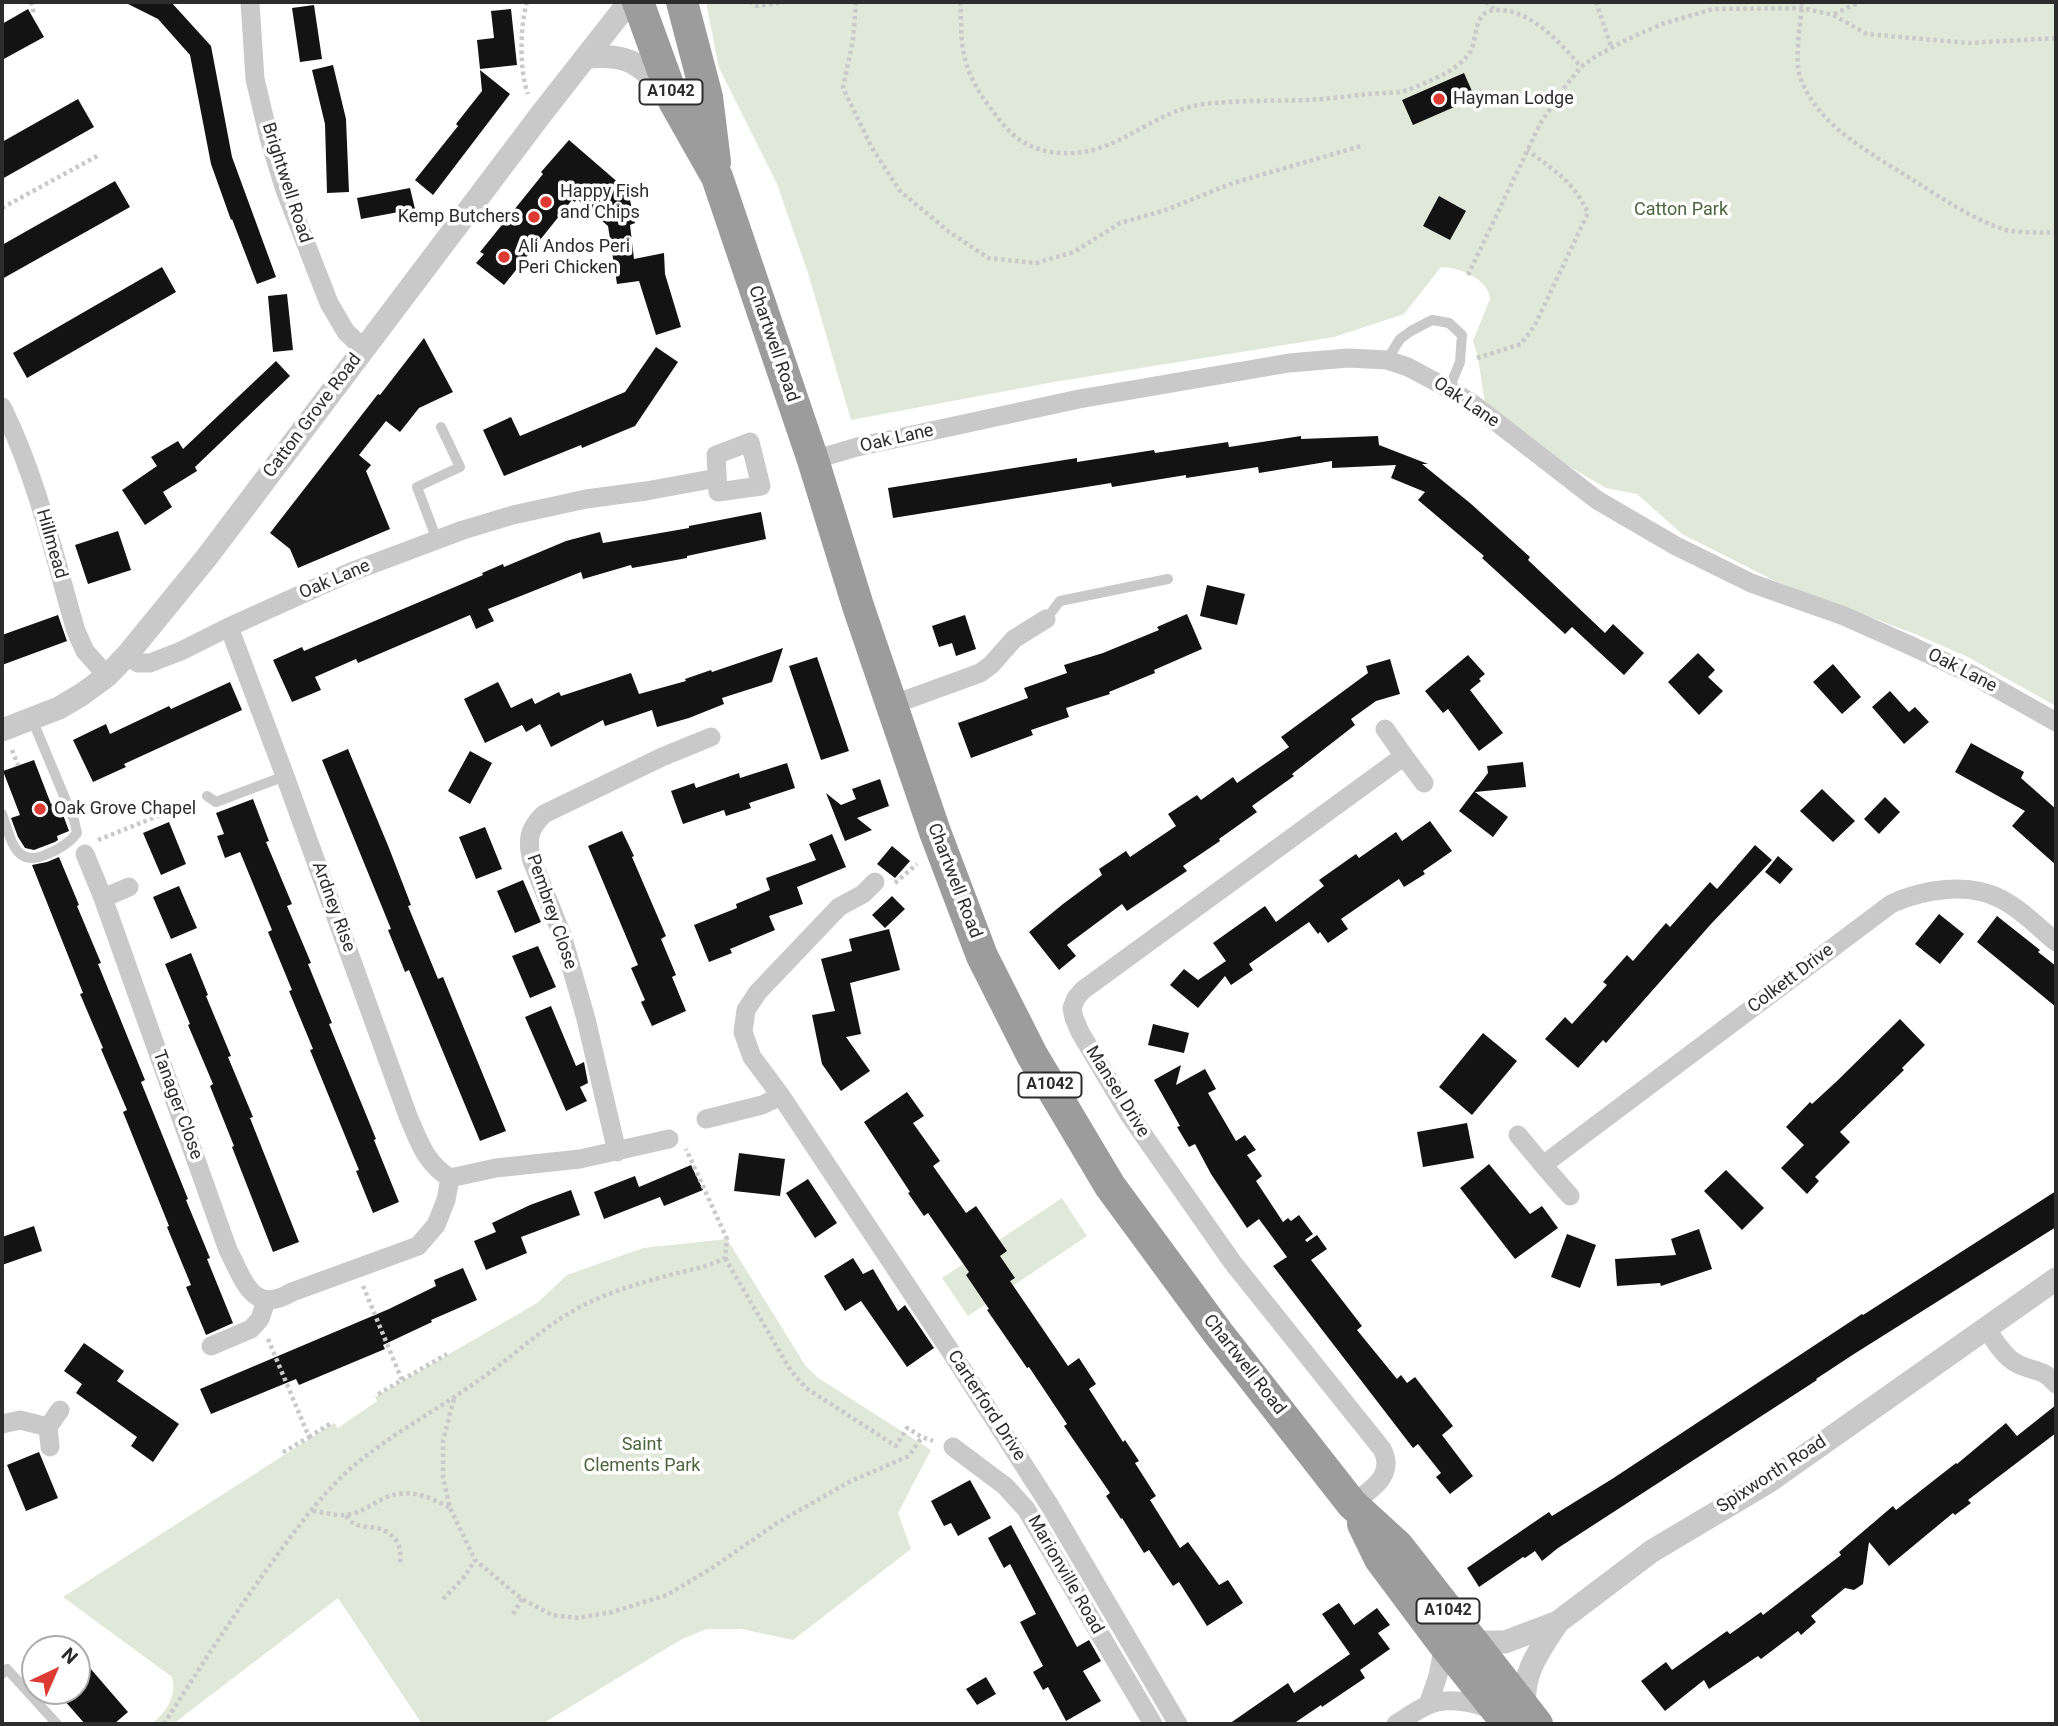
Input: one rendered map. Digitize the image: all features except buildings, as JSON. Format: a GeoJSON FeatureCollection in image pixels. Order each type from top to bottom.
{"type":"FeatureCollection","features":[{"type":"Feature","properties":{"kind":"highway","name":"Chartwell Road"},"geometry":{"type":"LineString","coordinates":[[638,2],[674,101],[717,177],[935,832],[982,956],[1032,1055],[1110,1186],[1218,1333],[1352,1504],[1398,1546],[1458,1642],[1517,1717]]}},
{"type":"Feature","properties":{"kind":"highway","name":"Chartwell Road"},"geometry":{"type":"LineString","coordinates":[[682,2],[707,97],[717,177]]}},
{"type":"Feature","properties":{"kind":"street","name":"Brightwell Road"},"geometry":{"type":"LineString","coordinates":[[250,2],[255,79],[285,190],[330,303],[346,332],[364,349]]}},
{"type":"Feature","properties":{"kind":"street","name":"Catton Grove Road"},"geometry":{"type":"LineString","coordinates":[[2,730],[59,708],[107,676],[127,655],[207,557],[629,2]]}},
{"type":"Feature","properties":{"kind":"street"},"geometry":{"type":"LineString","coordinates":[[587,57],[617,56],[630,61],[644,70],[674,101]]}},
{"type":"Feature","properties":{"kind":"street","name":"Oak Lane"},"geometry":{"type":"LineString","coordinates":[[813,460],[857,447],[1079,399],[1289,363],[1348,358],[1387,360],[1408,367],[1449,388],[1597,500],[1676,546],[1751,583],[1844,616],[1907,644],[1971,674],[2056,722]]}},
{"type":"Feature","properties":{"kind":"street","name":"Hillmead"},"geometry":{"type":"LineString","coordinates":[[2,407],[15,432],[35,488],[76,631],[85,651],[107,676]]}},
{"type":"Feature","properties":{"kind":"street","name":"Oak Lane"},"geometry":{"type":"LineString","coordinates":[[127,655],[138,663],[150,663],[351,572],[513,515],[586,499],[717,478]]}},
{"type":"Feature","properties":{"kind":"street"},"geometry":{"type":"LineString","coordinates":[[892,705],[980,673],[991,666],[1014,639],[1046,619]]}},
{"type":"Feature","properties":{"kind":"street","name":"Ardney Rise"},"geometry":{"type":"LineString","coordinates":[[229,627],[408,1116],[425,1154],[436,1170],[450,1178]]}},
{"type":"Feature","properties":{"kind":"street"},"geometry":{"type":"LineString","coordinates":[[1385,729],[1424,783]]}},
{"type":"Feature","properties":{"kind":"street","name":"Pembrey Close"},"geometry":{"type":"LineString","coordinates":[[617,1152],[583,1007],[562,935],[532,861],[528,836],[534,823],[544,814],[710,737]]}},
{"type":"Feature","properties":{"kind":"street","name":"Mansel Drive"},"geometry":{"type":"LineString","coordinates":[[1352,1504],[1384,1475],[1387,1466],[1385,1455],[1233,1263],[1128,1113],[1080,1032],[1072,1008],[1083,990],[1404,756]]}},
{"type":"Feature","properties":{"kind":"street","name":"Tanager Close"},"geometry":{"type":"LineString","coordinates":[[85,854],[228,1250],[263,1310]]}},
{"type":"Feature","properties":{"kind":"street","name":"Carterford Drive"},"geometry":{"type":"LineString","coordinates":[[875,882],[863,894],[839,907],[758,992],[746,1010],[743,1032],[752,1057],[781,1096],[951,1352],[1050,1506],[1178,1724]]}},
{"type":"Feature","properties":{"kind":"street"},"geometry":{"type":"LineString","coordinates":[[103,898],[129,887]]}},
{"type":"Feature","properties":{"kind":"street","name":"Colkett Drive"},"geometry":{"type":"LineString","coordinates":[[1543,1165],[1891,904],[1907,897],[1925,891],[1949,889],[1989,893],[2004,900],[2056,942]]}},
{"type":"Feature","properties":{"kind":"street"},"geometry":{"type":"LineString","coordinates":[[706,1119],[762,1105],[781,1096]]}},
{"type":"Feature","properties":{"kind":"street"},"geometry":{"type":"LineString","coordinates":[[1518,1135],[1570,1196]]}},
{"type":"Feature","properties":{"kind":"street"},"geometry":{"type":"LineString","coordinates":[[211,1346],[251,1329],[263,1310],[292,1292],[418,1246],[436,1226],[446,1200],[450,1178],[496,1168],[580,1159],[669,1139]]}},
{"type":"Feature","properties":{"kind":"street","name":"Spixworth Road"},"geometry":{"type":"LineString","coordinates":[[1458,1642],[1505,1642],[1558,1622],[1652,1551],[1768,1482],[2056,1279]]}},
{"type":"Feature","properties":{"kind":"street"},"geometry":{"type":"LineString","coordinates":[[1986,1328],[2013,1362],[2028,1369],[2042,1371],[2056,1384]]}},
{"type":"Feature","properties":{"kind":"street"},"geometry":{"type":"LineString","coordinates":[[50,1447],[48,1427],[60,1410]]}},
{"type":"Feature","properties":{"kind":"street"},"geometry":{"type":"LineString","coordinates":[[2,1424],[20,1420],[48,1427]]}},
{"type":"Feature","properties":{"kind":"street","name":"Marionville Road"},"geometry":{"type":"LineString","coordinates":[[953,1447],[1005,1486],[1026,1509],[1153,1724]]}},
{"type":"Feature","properties":{"kind":"street","name":"Spixworth Road"},"geometry":{"type":"LineString","coordinates":[[1517,1717],[1527,1675],[1558,1622]]}},
{"type":"Feature","properties":{"kind":"street"},"geometry":{"type":"LineString","coordinates":[[1428,1704],[1443,1659],[1458,1642]]}},
{"type":"Feature","properties":{"kind":"street"},"geometry":{"type":"LineString","coordinates":[[1396,1724],[1428,1704],[1452,1701],[1478,1703],[1517,1717]]}},
{"type":"Feature","properties":{"kind":"lane"},"geometry":{"type":"LineString","coordinates":[[1387,360],[1400,340],[1410,331],[1432,320],[1449,323],[1462,335],[1458,368],[1449,388]]}},
{"type":"Feature","properties":{"kind":"lane"},"geometry":{"type":"LineString","coordinates":[[438,540],[416,487],[460,467],[441,427]]}},
{"type":"Feature","properties":{"kind":"lane"},"geometry":{"type":"LineString","coordinates":[[1046,619],[1060,601],[1168,579]]}},
{"type":"Feature","properties":{"kind":"lane"},"geometry":{"type":"LineString","coordinates":[[2,814],[14,849],[24,858],[34,860],[59,850],[77,833],[32,719]]}},
{"type":"Feature","properties":{"kind":"lane"},"geometry":{"type":"LineString","coordinates":[[207,796],[216,802],[285,776]]}},
{"type":"Feature","properties":{"kind":"lane"},"geometry":{"type":"LineString","coordinates":[[2,1674],[7,1670],[57,1724]]}},
{"type":"Feature","properties":{"kind":"path"},"geometry":{"type":"LineString","coordinates":[[31,2],[34,14]]}},
{"type":"Feature","properties":{"kind":"path"},"geometry":{"type":"LineString","coordinates":[[527,2],[522,51],[523,76],[530,98]]}},
{"type":"Feature","properties":{"kind":"path"},"geometry":{"type":"LineString","coordinates":[[749,2],[757,6],[785,2]]}},
{"type":"Feature","properties":{"kind":"path"},"geometry":{"type":"LineString","coordinates":[[856,2],[853,40],[843,88],[872,148],[900,191],[948,231],[988,258],[1036,263],[1074,252],[1120,222],[1163,211],[1233,183],[1361,146]]}},
{"type":"Feature","properties":{"kind":"path"},"geometry":{"type":"LineString","coordinates":[[960,2],[963,49],[971,78],[981,96],[1001,122],[1018,138],[1038,149],[1057,153],[1077,153],[1106,146],[1167,113],[1202,105],[1242,101],[1314,100],[1402,92],[1446,73],[1461,62],[1471,51],[1477,23],[1486,12],[1494,9],[1512,11],[1540,26],[1561,43],[1581,67]]}},
{"type":"Feature","properties":{"kind":"path"},"geometry":{"type":"LineString","coordinates":[[1486,2],[1494,9]]}},
{"type":"Feature","properties":{"kind":"path"},"geometry":{"type":"LineString","coordinates":[[1596,2],[1612,48]]}},
{"type":"Feature","properties":{"kind":"path"},"geometry":{"type":"LineString","coordinates":[[1833,15],[1860,2]]}},
{"type":"Feature","properties":{"kind":"path"},"geometry":{"type":"LineString","coordinates":[[1802,5],[1798,28],[1800,75],[1814,103],[1832,124],[1856,145],[1960,209],[2005,230],[2056,232]]}},
{"type":"Feature","properties":{"kind":"path"},"geometry":{"type":"LineString","coordinates":[[1468,275],[1540,124],[1564,88],[1581,67],[1596,56],[1662,24],[1713,9],[1802,5],[1833,15],[1867,34],[1969,43],[2056,38]]}},
{"type":"Feature","properties":{"kind":"path"},"geometry":{"type":"LineString","coordinates":[[1460,359],[1478,358],[1521,344],[1535,326],[1588,213],[1580,196],[1563,178],[1527,150]]}},
{"type":"Feature","properties":{"kind":"path"},"geometry":{"type":"LineString","coordinates":[[2,208],[99,155]]}},
{"type":"Feature","properties":{"kind":"path"},"geometry":{"type":"LineString","coordinates":[[85,854],[92,842],[207,796]]}},
{"type":"Feature","properties":{"kind":"path"},"geometry":{"type":"LineString","coordinates":[[669,1139],[677,1139],[689,1151],[727,1239],[725,1258],[791,1371],[806,1388],[896,1446],[907,1428],[922,1437],[953,1447]]}},
{"type":"Feature","properties":{"kind":"path"},"geometry":{"type":"LineString","coordinates":[[164,1724],[289,1538],[350,1469],[375,1449],[454,1398],[555,1322],[581,1307],[636,1285],[711,1265],[725,1258]]}},
{"type":"Feature","properties":{"kind":"path"},"geometry":{"type":"LineString","coordinates":[[356,1269],[402,1380]]}},
{"type":"Feature","properties":{"kind":"path"},"geometry":{"type":"LineString","coordinates":[[263,1310],[309,1437]]}},
{"type":"Feature","properties":{"kind":"path"},"geometry":{"type":"LineString","coordinates":[[375,1396],[447,1354]]}},
{"type":"Feature","properties":{"kind":"path"},"geometry":{"type":"LineString","coordinates":[[454,1398],[443,1440],[443,1477],[450,1508],[475,1560],[522,1599],[552,1615],[577,1618],[612,1612],[667,1595],[777,1523],[851,1480],[909,1456],[922,1437]]}},
{"type":"Feature","properties":{"kind":"path"},"geometry":{"type":"LineString","coordinates":[[282,1453],[333,1422]]}},
{"type":"Feature","properties":{"kind":"path"},"geometry":{"type":"LineString","coordinates":[[312,1511],[345,1516],[367,1509],[387,1497],[409,1493],[435,1499],[450,1508]]}},
{"type":"Feature","properties":{"kind":"path"},"geometry":{"type":"LineString","coordinates":[[345,1516],[356,1524],[382,1529],[392,1537],[400,1546],[400,1563]]}},
{"type":"Feature","properties":{"kind":"path"},"geometry":{"type":"LineString","coordinates":[[443,1599],[466,1576],[475,1560]]}},
{"type":"Feature","properties":{"kind":"path"},"geometry":{"type":"LineString","coordinates":[[513,1614],[522,1599]]}},
{"type":"Feature","properties":{"kind":"green space","name":"Catton Park"},"geometry":{"type":"Polygon","coordinates":[[[706,2],[2056,2],[2056,706],[1966,656],[1775,581],[1682,534],[1637,494],[1606,488],[1560,461],[1485,404],[1473,341],[1490,299],[1479,280],[1456,269],[1441,267],[1404,314],[1334,337],[1054,382],[851,420],[808,273],[777,184],[719,68],[706,2]]]}},
{"type":"Feature","properties":{"kind":"green space"},"geometry":{"type":"Polygon","coordinates":[[[1062,1198],[1087,1236],[968,1316],[942,1278],[1062,1198]]]}},
{"type":"Feature","properties":{"kind":"green space","name":"Saint Clements Park"},"geometry":{"type":"Polygon","coordinates":[[[727,1239],[805,1365],[817,1377],[931,1450],[898,1513],[911,1549],[793,1640],[741,1629],[707,1629],[682,1639],[542,1724],[422,1724],[338,1598],[173,1724],[152,1724],[170,1703],[172,1677],[63,1597],[334,1423],[338,1428],[377,1401],[375,1397],[537,1303],[567,1275],[643,1248],[727,1239]]]}},
{"type":"Feature","properties":{"kind":"place","name":"Hayman Lodge"},"geometry":{"type":"Point","coordinates":[1439,99]}},
{"type":"Feature","properties":{"kind":"place","name":"Happy Fish and Chips"},"geometry":{"type":"Point","coordinates":[546,202]}},
{"type":"Feature","properties":{"kind":"place","name":"Kemp Butchers"},"geometry":{"type":"Point","coordinates":[534,217]}},
{"type":"Feature","properties":{"kind":"place","name":"Ali Andos Peri Peri Chicken"},"geometry":{"type":"Point","coordinates":[504,257]}},
{"type":"Feature","properties":{"kind":"place","name":"Oak Grove Chapel"},"geometry":{"type":"Point","coordinates":[40,809]}}]}
